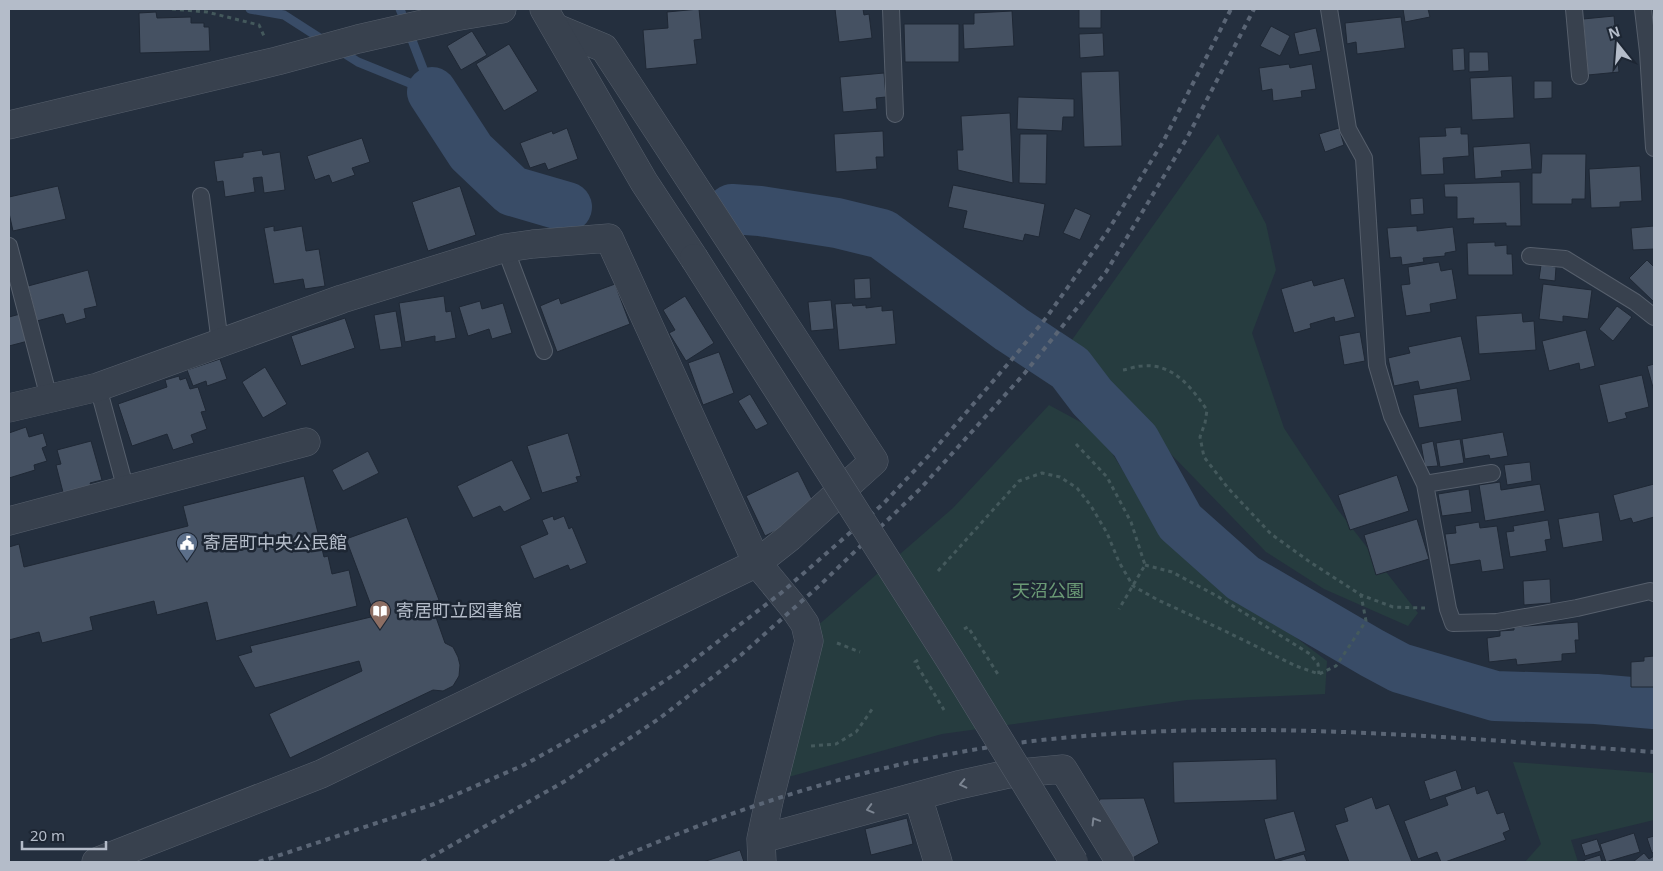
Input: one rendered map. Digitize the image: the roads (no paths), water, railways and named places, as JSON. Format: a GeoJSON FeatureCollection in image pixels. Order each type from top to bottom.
{"type":"FeatureCollection","features":[{"type":"Feature","properties":{"kind":"street"},"geometry":{"type":"LineString","coordinates":[[9,125],[288,58],[358,39],[454,17],[502,9]]}},
{"type":"Feature","properties":{"kind":"street"},"geometry":{"type":"LineString","coordinates":[[550,18],[644,182],[950,660],[1074,862]]}},
{"type":"Feature","properties":{"kind":"street"},"geometry":{"type":"LineString","coordinates":[[96,862],[321,774],[757,563],[790,537],[874,461],[604,48],[550,18]]}},
{"type":"Feature","properties":{"kind":"street"},"geometry":{"type":"LineString","coordinates":[[9,408],[98,387],[342,299],[505,248],[609,238],[757,563],[805,624],[809,640],[785,736],[762,850]]}},
{"type":"Feature","properties":{"kind":"street"},"geometry":{"type":"LineString","coordinates":[[9,522],[306,442]]}},
{"type":"Feature","properties":{"kind":"street"},"geometry":{"type":"LineString","coordinates":[[762,850],[918,797],[1008,774],[1064,769],[1120,862]]}},
{"type":"Feature","properties":{"kind":"street"},"geometry":{"type":"LineString","coordinates":[[918,797],[938,862]]}},
{"type":"Feature","properties":{"kind":"lane"},"geometry":{"type":"LineString","coordinates":[[891,9],[895,114]]}},
{"type":"Feature","properties":{"kind":"lane"},"geometry":{"type":"LineString","coordinates":[[1329,9],[1348,129],[1364,158],[1377,365],[1392,416],[1425,484],[1448,609],[1453,623],[1497,622],[1577,608],[1650,591],[1654,592]]}},
{"type":"Feature","properties":{"kind":"lane"},"geometry":{"type":"LineString","coordinates":[[1574,9],[1580,76]]}},
{"type":"Feature","properties":{"kind":"lane"},"geometry":{"type":"LineString","coordinates":[[1642,9],[1648,52],[1654,148]]}},
{"type":"Feature","properties":{"kind":"lane"},"geometry":{"type":"LineString","coordinates":[[201,196],[220,343]]}},
{"type":"Feature","properties":{"kind":"lane"},"geometry":{"type":"LineString","coordinates":[[9,246],[49,398]]}},
{"type":"Feature","properties":{"kind":"lane"},"geometry":{"type":"LineString","coordinates":[[505,248],[544,350]]}},
{"type":"Feature","properties":{"kind":"lane"},"geometry":{"type":"LineString","coordinates":[[1530,256],[1564,259],[1635,302],[1654,317]]}},
{"type":"Feature","properties":{"kind":"lane"},"geometry":{"type":"LineString","coordinates":[[98,387],[126,490]]}},
{"type":"Feature","properties":{"kind":"lane"},"geometry":{"type":"LineString","coordinates":[[1425,484],[1492,473]]}},
{"type":"Feature","properties":{"kind":"waterway"},"geometry":{"type":"LineString","coordinates":[[250,9],[284,15],[326,42]]}},
{"type":"Feature","properties":{"kind":"waterway"},"geometry":{"type":"LineString","coordinates":[[400,9],[432,92]]}},
{"type":"Feature","properties":{"kind":"waterway"},"geometry":{"type":"LineString","coordinates":[[339,50],[358,62],[432,92]]}},
{"type":"Feature","properties":{"kind":"waterway"},"geometry":{"type":"LineString","coordinates":[[432,92],[471,152],[512,191],[567,207]]}},
{"type":"Feature","properties":{"kind":"waterway"},"geometry":{"type":"LineString","coordinates":[[732,209],[760,211],[837,223],[882,234],[1011,329],[1070,368],[1092,397],[1135,441],[1180,522],[1243,578],[1372,653],[1400,668],[1495,696],[1596,699],[1654,704]]}},
{"type":"Feature","properties":{"kind":"railway"},"geometry":{"type":"LineString","coordinates":[[259,862],[434,804],[524,765],[607,719],[681,670],[781,593],[883,504],[933,451],[1046,318],[1107,232],[1163,142],[1231,9]]}},
{"type":"Feature","properties":{"kind":"railway"},"geometry":{"type":"LineString","coordinates":[[422,862],[567,780],[660,718],[741,655],[820,585],[921,488],[1024,374],[1106,272],[1187,138],[1254,9]]}},
{"type":"Feature","properties":{"kind":"railway"},"geometry":{"type":"LineString","coordinates":[[610,862],[717,819],[771,800],[826,784],[938,756],[994,746],[1051,739],[1126,733],[1277,730],[1428,736],[1654,752]]}},
{"type":"Feature","properties":{"kind":"place","name":"寄居町中央公民館"},"geometry":{"type":"Point","coordinates":[187,562]}},
{"type":"Feature","properties":{"kind":"place","name":"寄居町立図書館"},"geometry":{"type":"Point","coordinates":[380,630]}},
{"type":"Feature","properties":{"kind":"park label","name":"天沼公園"},"geometry":{"type":"Point","coordinates":[1048,591]}}]}
